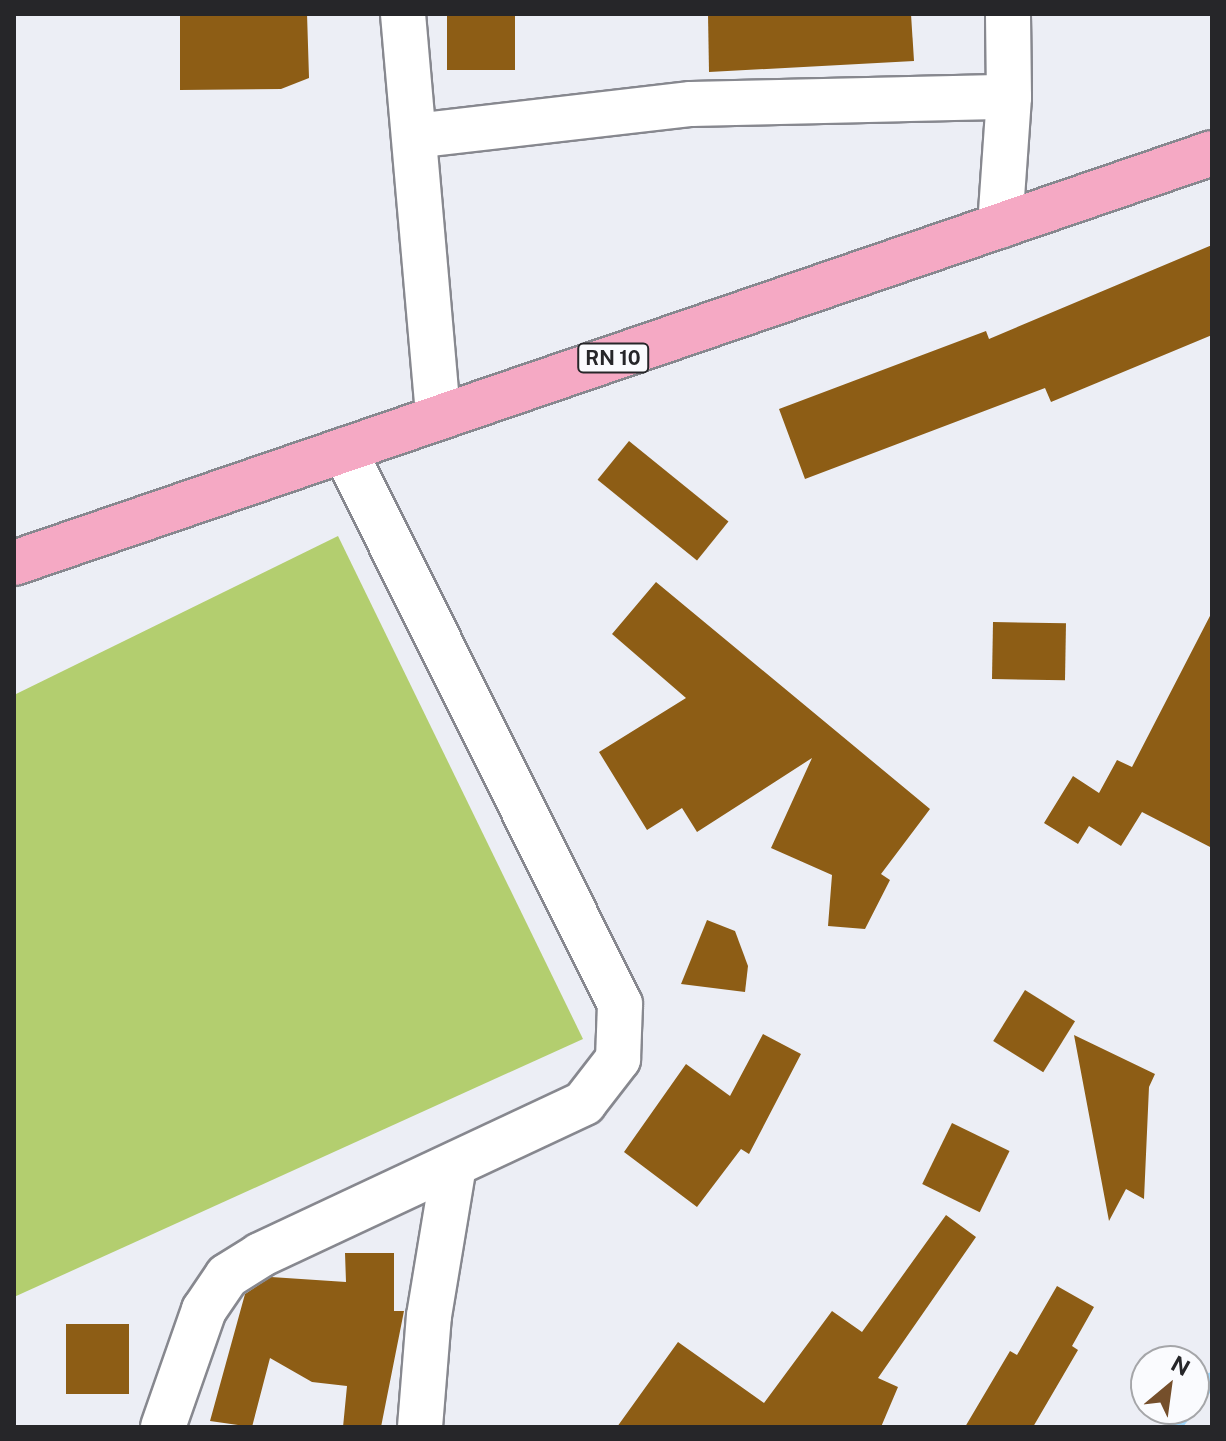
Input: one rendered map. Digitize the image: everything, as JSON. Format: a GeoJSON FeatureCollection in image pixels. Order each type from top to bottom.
{"type":"FeatureCollection","features":[{"type":"Feature","properties":{"kind":"main road","name":"RN 10"},"geometry":{"type":"LineString","coordinates":[[14,563],[1212,153]]}},
{"type":"Feature","properties":{"kind":"street"},"geometry":{"type":"LineString","coordinates":[[403,14],[438,417]]}},
{"type":"Feature","properties":{"kind":"street"},"geometry":{"type":"LineString","coordinates":[[1000,226],[1009,97],[1008,14]]}},
{"type":"Feature","properties":{"kind":"street"},"geometry":{"type":"LineString","coordinates":[[414,136],[691,104],[1009,97]]}},
{"type":"Feature","properties":{"kind":"street"},"geometry":{"type":"LineString","coordinates":[[163,1427],[204,1310],[227,1276],[260,1255],[584,1103],[618,1059],[620,1004],[344,450]]}},
{"type":"Feature","properties":{"kind":"street"},"geometry":{"type":"LineString","coordinates":[[420,1427],[429,1316],[454,1165]]}},
{"type":"Feature","properties":{"kind":"green space"},"geometry":{"type":"Polygon","coordinates":[[[338,536],[583,1039],[14,1297],[14,695],[338,536]]]}},
{"type":"Feature","properties":{"kind":"building"},"geometry":{"type":"Polygon","coordinates":[[[180,14],[307,14],[309,78],[281,89],[180,90],[180,14]]]}},
{"type":"Feature","properties":{"kind":"building"},"geometry":{"type":"Polygon","coordinates":[[[447,14],[515,14],[515,70],[447,70],[447,14]]]}},
{"type":"Feature","properties":{"kind":"building"},"geometry":{"type":"Polygon","coordinates":[[[708,14],[911,14],[914,61],[709,72],[708,14]]]}},
{"type":"Feature","properties":{"kind":"building"},"geometry":{"type":"Polygon","coordinates":[[[1212,245],[1212,335],[1051,402],[1045,388],[805,479],[779,409],[986,331],[989,339],[1212,245]]]}},
{"type":"Feature","properties":{"kind":"building"},"geometry":{"type":"Polygon","coordinates":[[[629,441],[728,522],[697,560],[598,480],[629,441]]]}},
{"type":"Feature","properties":{"kind":"building"},"geometry":{"type":"Polygon","coordinates":[[[656,582],[930,809],[881,874],[890,880],[865,929],[828,926],[832,875],[771,848],[812,758],[697,832],[682,808],[647,830],[599,752],[686,698],[612,634],[656,582]]]}},
{"type":"Feature","properties":{"kind":"building"},"geometry":{"type":"Polygon","coordinates":[[[1212,612],[1212,848],[1142,812],[1121,846],[1089,826],[1078,844],[1044,823],[1073,776],[1099,793],[1117,760],[1132,767],[1212,612]]]}},
{"type":"Feature","properties":{"kind":"building"},"geometry":{"type":"Polygon","coordinates":[[[993,622],[1066,623],[1065,680],[992,679],[993,622]]]}},
{"type":"Feature","properties":{"kind":"building"},"geometry":{"type":"Polygon","coordinates":[[[707,920],[735,931],[748,966],[745,992],[681,984],[707,920]]]}},
{"type":"Feature","properties":{"kind":"building"},"geometry":{"type":"Polygon","coordinates":[[[1025,990],[1075,1021],[1043,1072],[993,1041],[1025,990]]]}},
{"type":"Feature","properties":{"kind":"building"},"geometry":{"type":"Polygon","coordinates":[[[763,1034],[801,1054],[749,1154],[741,1149],[697,1207],[624,1152],[686,1064],[730,1096],[763,1034]]]}},
{"type":"Feature","properties":{"kind":"building"},"geometry":{"type":"Polygon","coordinates":[[[1074,1035],[1155,1074],[1149,1087],[1144,1199],[1126,1189],[1109,1221],[1074,1035]]]}},
{"type":"Feature","properties":{"kind":"building"},"geometry":{"type":"Polygon","coordinates":[[[952,1123],[1010,1151],[980,1212],[922,1184],[952,1123]]]}},
{"type":"Feature","properties":{"kind":"building"},"geometry":{"type":"Polygon","coordinates":[[[946,1215],[976,1237],[878,1378],[898,1387],[881,1427],[617,1427],[678,1342],[764,1403],[832,1311],[862,1332],[946,1215]]]}},
{"type":"Feature","properties":{"kind":"building"},"geometry":{"type":"Polygon","coordinates":[[[345,1253],[394,1253],[394,1311],[404,1311],[381,1427],[343,1427],[347,1386],[312,1382],[270,1358],[252,1427],[210,1421],[245,1294],[271,1277],[346,1282],[345,1253]]]}},
{"type":"Feature","properties":{"kind":"building"},"geometry":{"type":"Polygon","coordinates":[[[1057,1286],[1094,1307],[1072,1346],[1078,1350],[1033,1427],[965,1427],[1010,1351],[1017,1355],[1057,1286]]]}},
{"type":"Feature","properties":{"kind":"building"},"geometry":{"type":"Polygon","coordinates":[[[66,1324],[129,1324],[129,1394],[66,1394],[66,1324]]]}}]}
